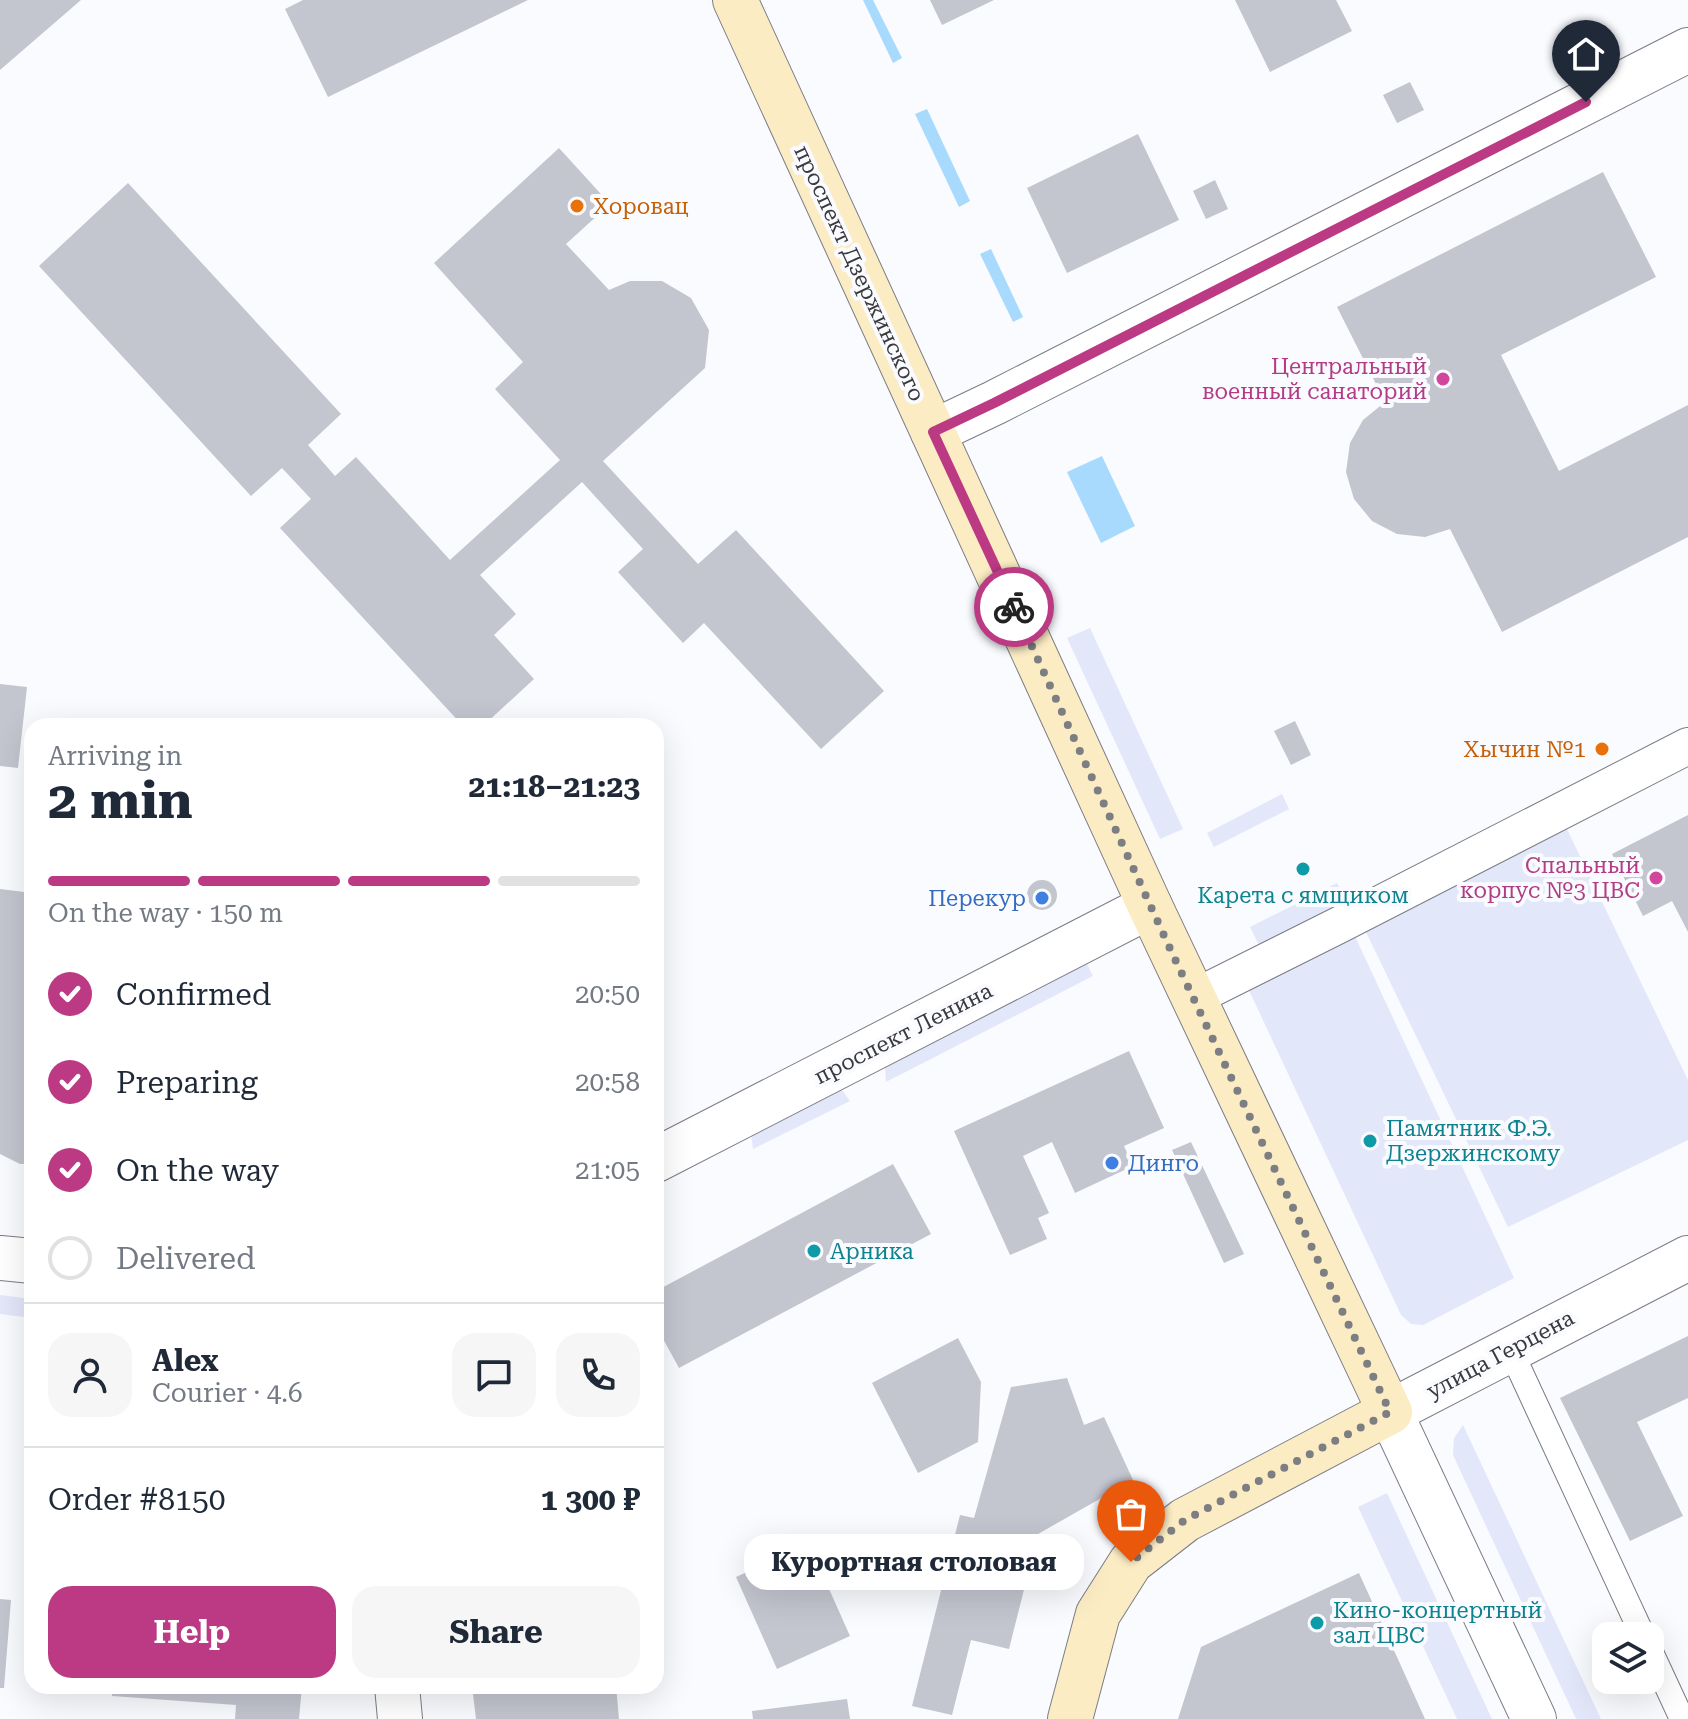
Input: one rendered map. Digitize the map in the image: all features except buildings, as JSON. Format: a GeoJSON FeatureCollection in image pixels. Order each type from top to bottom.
{"type":"FeatureCollection","features":[{"type":"Feature","properties":{"kind":"main road","name":"проспект Дзержинского"},"geometry":{"type":"LineString","coordinates":[[735,0],[1150,906],[1390,1412]]}},
{"type":"Feature","properties":{"kind":"main road","name":"улица Герцена"},"geometry":{"type":"LineString","coordinates":[[1070,1719],[1098,1614],[1131,1562],[1185,1520],[1390,1412]]}},
{"type":"Feature","properties":{"kind":"street"},"geometry":{"type":"LineString","coordinates":[[933,432],[1688,50]]}},
{"type":"Feature","properties":{"kind":"street"},"geometry":{"type":"LineString","coordinates":[[1193,998],[1688,746]]}},
{"type":"Feature","properties":{"kind":"street","name":"проспект Ленина"},"geometry":{"type":"LineString","coordinates":[[664,1156],[1150,906]]}},
{"type":"Feature","properties":{"kind":"street"},"geometry":{"type":"LineString","coordinates":[[0,1258],[24,1260]]}},
{"type":"Feature","properties":{"kind":"street","name":"улица Герцена"},"geometry":{"type":"LineString","coordinates":[[1390,1412],[1688,1258]]}},
{"type":"Feature","properties":{"kind":"street","name":"проспект Дзержинского"},"geometry":{"type":"LineString","coordinates":[[1390,1412],[1534,1719]]}},
{"type":"Feature","properties":{"kind":"street"},"geometry":{"type":"LineString","coordinates":[[398,1694],[400,1719]]}},
{"type":"Feature","properties":{"kind":"lane"},"geometry":{"type":"LineString","coordinates":[[1510,1349],[1637,1622]]}},
{"type":"Feature","properties":{"kind":"lane"},"geometry":{"type":"LineString","coordinates":[[1664,1680],[1682,1719]]}},
{"type":"Feature","properties":{"kind":"shaded area"},"geometry":{"type":"Polygon","coordinates":[[[1090,628],[1183,829],[1160,839],[1067,638],[1090,628]]]}},
{"type":"Feature","properties":{"kind":"shaded area"},"geometry":{"type":"Polygon","coordinates":[[[1282,794],[1289,809],[1214,847],[1207,833],[1282,794]]]}},
{"type":"Feature","properties":{"kind":"shaded area"},"geometry":{"type":"Polygon","coordinates":[[[1565,825],[1688,1080],[1688,1140],[1508,1227],[1365,930],[1565,825]]]}},
{"type":"Feature","properties":{"kind":"shaded area"},"geometry":{"type":"Polygon","coordinates":[[[1337,883],[1349,906],[1262,951],[1250,927],[1337,883]]]}},
{"type":"Feature","properties":{"kind":"shaded area"},"geometry":{"type":"Polygon","coordinates":[[[1353,932],[1514,1278],[1423,1325],[1411,1324],[1401,1315],[1247,986],[1353,932]]]}},
{"type":"Feature","properties":{"kind":"shaded area"},"geometry":{"type":"Polygon","coordinates":[[[1084,958],[1093,976],[886,1082],[885,1067],[1084,958]]]}},
{"type":"Feature","properties":{"kind":"shaded area"},"geometry":{"type":"Polygon","coordinates":[[[831,1085],[842,1090],[850,1101],[753,1149],[751,1133],[831,1085]]]}},
{"type":"Feature","properties":{"kind":"shaded area"},"geometry":{"type":"Polygon","coordinates":[[[0,1295],[24,1298],[24,1317],[0,1314],[0,1295]]]}},
{"type":"Feature","properties":{"kind":"shaded area"},"geometry":{"type":"Polygon","coordinates":[[[1463,1425],[1601,1719],[1576,1719],[1453,1455],[1454,1438],[1463,1425]]]}},
{"type":"Feature","properties":{"kind":"shaded area"},"geometry":{"type":"Polygon","coordinates":[[[1387,1493],[1492,1719],[1457,1719],[1358,1507],[1387,1493]]]}},
{"type":"Feature","properties":{"kind":"water"},"geometry":{"type":"Polygon","coordinates":[[[863,0],[873,0],[902,58],[893,63],[863,0]]]}},
{"type":"Feature","properties":{"kind":"water"},"geometry":{"type":"Polygon","coordinates":[[[927,109],[970,201],[959,207],[915,114],[927,109]]]}},
{"type":"Feature","properties":{"kind":"water"},"geometry":{"type":"Polygon","coordinates":[[[991,249],[1023,317],[1013,322],[980,254],[991,249]]]}},
{"type":"Feature","properties":{"kind":"water"},"geometry":{"type":"Polygon","coordinates":[[[1102,456],[1135,526],[1101,543],[1067,472],[1102,456]]]}},
{"type":"Feature","properties":{"kind":"way so far"},"geometry":{"type":"LineString","coordinates":[[1014,607],[1172,953],[1390,1412],[1185,1520],[1131,1562]]}},
{"type":"Feature","properties":{"kind":"place","name":"Хоровац"},"geometry":{"type":"Point","coordinates":[577,206]}},
{"type":"Feature","properties":{"kind":"place","name":"Центральный военный санаторий"},"geometry":{"type":"Point","coordinates":[1443,379]}},
{"type":"Feature","properties":{"kind":"place","name":"Хычин №1"},"geometry":{"type":"Point","coordinates":[1602,749]}},
{"type":"Feature","properties":{"kind":"place","name":"Карета с ямщиком"},"geometry":{"type":"Point","coordinates":[1303,869]}},
{"type":"Feature","properties":{"kind":"place","name":"Спальный корпус №3 ЦВС"},"geometry":{"type":"Point","coordinates":[1656,878]}},
{"type":"Feature","properties":{"kind":"place","name":"Перекур"},"geometry":{"type":"Point","coordinates":[1042,898]}},
{"type":"Feature","properties":{"kind":"place","name":"Памятник Ф.Э. Дзержинскому"},"geometry":{"type":"Point","coordinates":[1370,1141]}},
{"type":"Feature","properties":{"kind":"place","name":"Динго"},"geometry":{"type":"Point","coordinates":[1112,1163]}},
{"type":"Feature","properties":{"kind":"place","name":"Арника"},"geometry":{"type":"Point","coordinates":[814,1251]}},
{"type":"Feature","properties":{"kind":"place","name":"Курортная столовая"},"geometry":{"type":"Point","coordinates":[1131,1562]}},
{"type":"Feature","properties":{"kind":"place","name":"Кино-концертный зал ЦВС"},"geometry":{"type":"Point","coordinates":[1317,1623]}},
{"type":"Feature","properties":{"kind":"route"},"geometry":{"type":"LineString","coordinates":[[1014,607],[933,432],[1586,102]]}}]}
